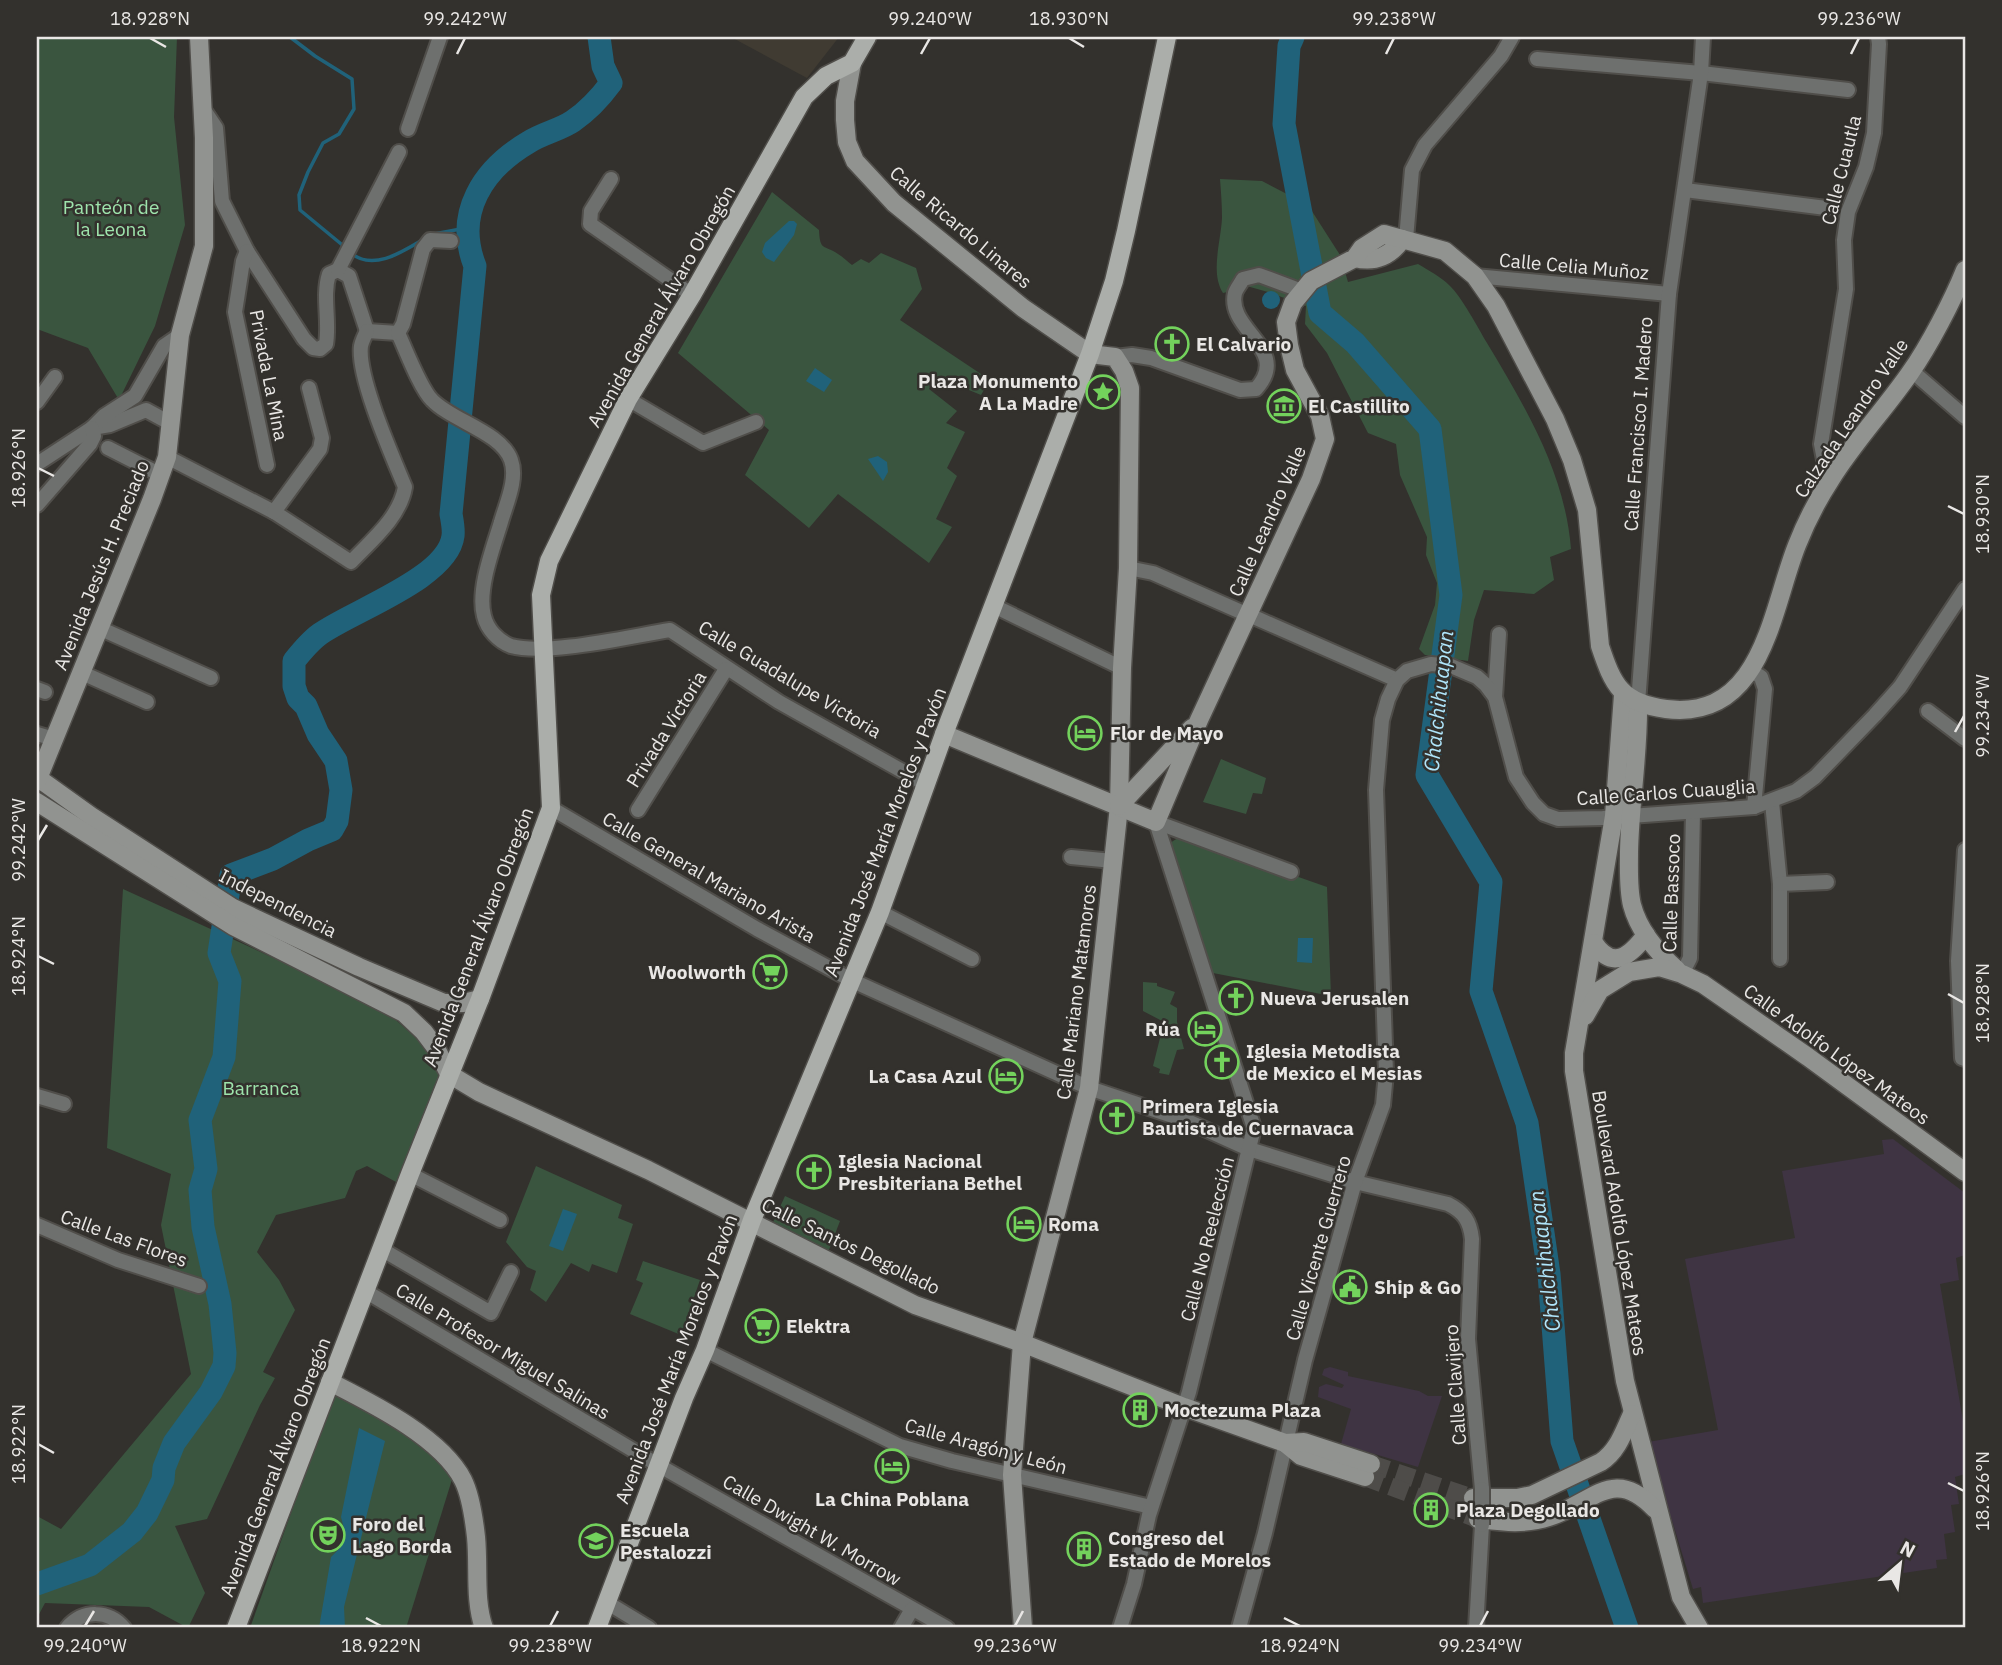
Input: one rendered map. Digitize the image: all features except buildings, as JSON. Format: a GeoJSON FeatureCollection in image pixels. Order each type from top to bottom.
{"type":"FeatureCollection","features":[{"type":"Feature","properties":{"kind":"main road"},"geometry":{"type":"LineString","coordinates":[[852,63],[867,37]]}},
{"type":"Feature","properties":{"kind":"main road","name":"Avenida José María Morelos y Pavón"},"geometry":{"type":"LineString","coordinates":[[597,1628],[658,1465],[705,1350],[752,1220],[880,912],[944,734],[1090,354],[1126,231],[1167,37]]}},
{"type":"Feature","properties":{"kind":"main road","name":"Avenida General Álvaro Obregón"},"geometry":{"type":"LineString","coordinates":[[236,1628],[480,999],[551,808],[541,594],[549,561],[628,399],[692,295],[804,97],[826,76],[852,63]]}},
{"type":"Feature","properties":{"kind":"street","name":"Avenida Jesús H. Preciado"},"geometry":{"type":"LineString","coordinates":[[37,779],[45,736],[80,672],[167,457],[180,335],[204,246],[204,110],[199,37]]}},
{"type":"Feature","properties":{"kind":"street"},"geometry":{"type":"LineString","coordinates":[[408,129],[440,37]]}},
{"type":"Feature","properties":{"kind":"street"},"geometry":{"type":"LineString","coordinates":[[1404,239],[1412,170],[1425,145],[1501,56],[1512,37]]}},
{"type":"Feature","properties":{"kind":"street","name":"Calle Francisco I. Madero"},"geometry":{"type":"LineString","coordinates":[[1622,816],[1638,726],[1630,699],[1669,294],[1701,73],[1703,37]]}},
{"type":"Feature","properties":{"kind":"street","name":"Calle Cuautla"},"geometry":{"type":"LineString","coordinates":[[1831,478],[1821,444],[1846,289],[1844,240],[1848,212],[1866,167],[1874,133],[1878,37]]}},
{"type":"Feature","properties":{"kind":"street"},"geometry":{"type":"LineString","coordinates":[[1537,59],[1701,73],[1848,90]]}},
{"type":"Feature","properties":{"kind":"street","name":"Calle Ricardo Linares"},"geometry":{"type":"LineString","coordinates":[[852,63],[845,101],[845,120],[847,142],[855,162],[894,203],[1023,308],[1090,354]]}},
{"type":"Feature","properties":{"kind":"street"},"geometry":{"type":"LineString","coordinates":[[204,110],[216,128],[222,201],[247,251],[304,339],[313,348],[320,349],[326,344],[329,274],[338,270],[399,152]]}},
{"type":"Feature","properties":{"kind":"street"},"geometry":{"type":"LineString","coordinates":[[611,179],[591,211],[590,224],[692,295]]}},
{"type":"Feature","properties":{"kind":"street"},"geometry":{"type":"LineString","coordinates":[[1685,190],[1826,208]]}},
{"type":"Feature","properties":{"kind":"street"},"geometry":{"type":"LineString","coordinates":[[1090,354],[1151,358],[1240,390],[1256,389],[1268,369],[1265,356],[1235,305],[1235,293],[1243,279],[1259,275],[1306,286],[1353,259],[1362,248],[1384,234],[1445,251],[1475,276],[1496,306],[1555,419],[1572,460],[1587,510],[1600,646],[1607,667],[1630,699]]}},
{"type":"Feature","properties":{"kind":"street"},"geometry":{"type":"LineString","coordinates":[[367,331],[398,333],[403,324],[423,249],[430,240],[451,241]]}},
{"type":"Feature","properties":{"kind":"street","name":"Privada La Mina"},"geometry":{"type":"LineString","coordinates":[[247,251],[235,312],[267,465]]}},
{"type":"Feature","properties":{"kind":"street"},"geometry":{"type":"LineString","coordinates":[[167,457],[274,512],[351,562],[395,513],[405,487],[373,404],[364,369],[361,346],[367,331],[349,276],[338,270]]}},
{"type":"Feature","properties":{"kind":"street","name":"Calzada Leandro Valle"},"geometry":{"type":"LineString","coordinates":[[1630,699],[1662,709],[1686,711],[1730,694],[1752,671],[1762,651],[1797,545],[1831,478],[1912,370],[1965,270]]}},
{"type":"Feature","properties":{"kind":"street","name":"Calle Celia Muñoz"},"geometry":{"type":"LineString","coordinates":[[1475,276],[1669,294]]}},
{"type":"Feature","properties":{"kind":"street","name":"Calle Leandro Valle"},"geometry":{"type":"LineString","coordinates":[[1156,822],[1199,720],[1252,617],[1311,479],[1325,439],[1320,416],[1295,370],[1286,322],[1293,303],[1306,286]]}},
{"type":"Feature","properties":{"kind":"street","name":"Calle Guadalupe Victoria"},"geometry":{"type":"LineString","coordinates":[[398,333],[430,398],[505,449],[512,463],[512,484],[484,588],[483,614],[488,628],[500,640],[512,646],[543,650],[670,630],[779,702],[927,785]]}},
{"type":"Feature","properties":{"kind":"street"},"geometry":{"type":"LineString","coordinates":[[40,457],[92,428],[104,416],[135,396],[164,346],[180,335]]}},
{"type":"Feature","properties":{"kind":"street","name":"Calle Mariano Matamoros"},"geometry":{"type":"LineString","coordinates":[[1023,1628],[1012,1475],[1022,1343],[1089,1088],[1119,806],[1131,407],[1130,388],[1115,357]]}},
{"type":"Feature","properties":{"kind":"street"},"geometry":{"type":"LineString","coordinates":[[1912,370],[1965,417]]}},
{"type":"Feature","properties":{"kind":"street"},"geometry":{"type":"LineString","coordinates":[[37,402],[55,377]]}},
{"type":"Feature","properties":{"kind":"street"},"geometry":{"type":"LineString","coordinates":[[274,512],[320,449],[323,438],[309,388]]}},
{"type":"Feature","properties":{"kind":"street"},"geometry":{"type":"LineString","coordinates":[[628,399],[703,443],[756,422]]}},
{"type":"Feature","properties":{"kind":"street"},"geometry":{"type":"LineString","coordinates":[[92,428],[110,425],[146,410],[170,423]]}},
{"type":"Feature","properties":{"kind":"street"},"geometry":{"type":"LineString","coordinates":[[37,505],[90,444],[92,428]]}},
{"type":"Feature","properties":{"kind":"street"},"geometry":{"type":"LineString","coordinates":[[108,448],[161,475]]}},
{"type":"Feature","properties":{"kind":"street"},"geometry":{"type":"LineString","coordinates":[[1128,568],[1153,573],[1252,617],[1402,675],[1431,664],[1451,666],[1465,671],[1491,691]]}},
{"type":"Feature","properties":{"kind":"street","name":"Calle Carlos Cuauglia"},"geometry":{"type":"LineString","coordinates":[[1499,634],[1491,691],[1516,777],[1533,803],[1544,814],[1558,819],[1754,807],[1796,791],[1815,777],[1900,687],[1965,589]]}},
{"type":"Feature","properties":{"kind":"street"},"geometry":{"type":"LineString","coordinates":[[994,606],[1122,668]]}},
{"type":"Feature","properties":{"kind":"street"},"geometry":{"type":"LineString","coordinates":[[99,628],[211,678]]}},
{"type":"Feature","properties":{"kind":"street","name":"Privada Victoria"},"geometry":{"type":"LineString","coordinates":[[638,810],[726,669]]}},
{"type":"Feature","properties":{"kind":"street"},"geometry":{"type":"LineString","coordinates":[[1752,671],[1761,677],[1765,689],[1754,807]]}},
{"type":"Feature","properties":{"kind":"street"},"geometry":{"type":"LineString","coordinates":[[80,672],[147,702]]}},
{"type":"Feature","properties":{"kind":"street","name":"Calle Vicente Guerrero"},"geometry":{"type":"LineString","coordinates":[[1239,1628],[1265,1533],[1305,1360],[1355,1182],[1382,1105],[1385,1084],[1376,790],[1382,720],[1388,699],[1402,675]]}},
{"type":"Feature","properties":{"kind":"street"},"geometry":{"type":"LineString","coordinates":[[1928,711],[1965,738]]}},
{"type":"Feature","properties":{"kind":"street"},"geometry":{"type":"LineString","coordinates":[[1119,806],[1199,720]]}},
{"type":"Feature","properties":{"kind":"street"},"geometry":{"type":"LineString","coordinates":[[944,734],[1156,822],[1291,872]]}},
{"type":"Feature","properties":{"kind":"street","name":"Independencia"},"geometry":{"type":"LineString","coordinates":[[37,779],[233,908],[444,1003],[480,999]]}},
{"type":"Feature","properties":{"kind":"street","name":"Independencia"},"geometry":{"type":"LineString","coordinates":[[37,802],[233,926],[404,1013],[436,1048],[449,1074]]}},
{"type":"Feature","properties":{"kind":"street"},"geometry":{"type":"LineString","coordinates":[[1772,802],[1780,884],[1780,959]]}},
{"type":"Feature","properties":{"kind":"street","name":"Calle General Mariano Arista"},"geometry":{"type":"LineString","coordinates":[[551,808],[757,929],[853,981],[1089,1088],[1185,1120],[1249,1149],[1355,1182]]}},
{"type":"Feature","properties":{"kind":"street","name":"Calle Bassoco"},"geometry":{"type":"LineString","coordinates":[[1682,974],[1690,958],[1693,812]]}},
{"type":"Feature","properties":{"kind":"street","name":"Calle Adolfo López Mateos"},"geometry":{"type":"LineString","coordinates":[[1622,816],[1632,904],[1646,935],[1661,956],[1682,974]]}},
{"type":"Feature","properties":{"kind":"street","name":"Boulevard Adolfo López Mateos"},"geometry":{"type":"LineString","coordinates":[[1622,816],[1577,1031],[1574,1072],[1632,1414],[1681,1597],[1699,1628]]}},
{"type":"Feature","properties":{"kind":"street","name":"Calle No Reelección"},"geometry":{"type":"LineString","coordinates":[[1120,1628],[1134,1584],[1151,1507],[1184,1407],[1254,1128],[1156,822]]}},
{"type":"Feature","properties":{"kind":"street"},"geometry":{"type":"LineString","coordinates":[[1965,850],[1958,961],[1962,1058],[1965,1059]]}},
{"type":"Feature","properties":{"kind":"street"},"geometry":{"type":"LineString","coordinates":[[1071,857],[1114,861]]}},
{"type":"Feature","properties":{"kind":"street"},"geometry":{"type":"LineString","coordinates":[[1780,884],[1827,881]]}},
{"type":"Feature","properties":{"kind":"street"},"geometry":{"type":"LineString","coordinates":[[880,912],[972,959]]}},
{"type":"Feature","properties":{"kind":"street"},"geometry":{"type":"LineString","coordinates":[[1594,943],[1608,957],[1619,958],[1630,955],[1646,935]]}},
{"type":"Feature","properties":{"kind":"street","name":"Calle Adolfo López Mateos"},"geometry":{"type":"LineString","coordinates":[[1577,1031],[1600,990],[1629,972],[1659,967],[1682,974],[1703,985],[1766,1028],[1965,1172]]}},
{"type":"Feature","properties":{"kind":"street","name":"Calle Santos Degollado"},"geometry":{"type":"LineString","coordinates":[[449,1074],[479,1092],[752,1220],[771,1234],[831,1260],[915,1305],[1286,1443],[1304,1442],[1368,1471]]}},
{"type":"Feature","properties":{"kind":"street"},"geometry":{"type":"LineString","coordinates":[[37,1096],[65,1104]]}},
{"type":"Feature","properties":{"kind":"street"},"geometry":{"type":"LineString","coordinates":[[410,1174],[500,1220]]}},
{"type":"Feature","properties":{"kind":"street","name":"Calle Clavijero"},"geometry":{"type":"LineString","coordinates":[[1355,1182],[1448,1204],[1458,1209],[1470,1225],[1472,1258],[1468,1339],[1480,1522],[1476,1628]]}},
{"type":"Feature","properties":{"kind":"street","name":"Calle Las Flores"},"geometry":{"type":"LineString","coordinates":[[37,1225],[118,1260],[199,1286]]}},
{"type":"Feature","properties":{"kind":"street"},"geometry":{"type":"LineString","coordinates":[[381,1249],[491,1313],[511,1272]]}},
{"type":"Feature","properties":{"kind":"street","name":"Calle Profesor Miguel Salinas"},"geometry":{"type":"LineString","coordinates":[[365,1291],[658,1465]]}},
{"type":"Feature","properties":{"kind":"street","name":"Calle Aragón y León"},"geometry":{"type":"LineString","coordinates":[[705,1350],[900,1446],[1151,1507]]}},
{"type":"Feature","properties":{"kind":"street"},"geometry":{"type":"LineString","coordinates":[[330,1382],[413,1430],[446,1456],[463,1480],[471,1504],[476,1536],[478,1594],[484,1628]]}},
{"type":"Feature","properties":{"kind":"street"},"geometry":{"type":"LineString","coordinates":[[1477,1493],[1517,1498],[1546,1490],[1601,1462],[1609,1457],[1618,1445],[1632,1414]]}},
{"type":"Feature","properties":{"kind":"street","name":"Calle Dwight W. Morrow"},"geometry":{"type":"LineString","coordinates":[[658,1465],[947,1628]]}},
{"type":"Feature","properties":{"kind":"street"},"geometry":{"type":"LineString","coordinates":[[1480,1522],[1516,1524],[1552,1517],[1615,1487],[1634,1490],[1657,1512]]}},
{"type":"Feature","properties":{"kind":"street"},"geometry":{"type":"LineString","coordinates":[[606,1602],[649,1628]]}},
{"type":"Feature","properties":{"kind":"street"},"geometry":{"type":"LineString","coordinates":[[901,1628],[912,1609]]}},
{"type":"Feature","properties":{"kind":"street"},"geometry":{"type":"LineString","coordinates":[[67,1628],[88,1614],[110,1615],[124,1628]]}},
{"type":"Feature","properties":{"kind":"shaded area"},"geometry":{"type":"Polygon","coordinates":[[[731,37],[839,37],[807,78],[731,37]]]}},
{"type":"Feature","properties":{"kind":"shaded area"},"geometry":{"type":"Polygon","coordinates":[[[1893,1139],[1965,1193],[1965,1255],[1956,1258],[1959,1280],[1940,1284],[1965,1433],[1965,1474],[1955,1477],[1959,1504],[1951,1505],[1955,1532],[1944,1534],[1947,1559],[1936,1560],[1937,1568],[1703,1603],[1701,1587],[1693,1589],[1648,1442],[1718,1430],[1685,1259],[1795,1238],[1782,1171],[1884,1154],[1882,1140],[1893,1139]]]}},
{"type":"Feature","properties":{"kind":"shaded area"},"geometry":{"type":"Polygon","coordinates":[[[1330,1367],[1348,1372],[1348,1376],[1419,1391],[1428,1396],[1442,1396],[1418,1467],[1341,1444],[1351,1409],[1318,1397],[1319,1387],[1326,1384],[1342,1388],[1344,1385],[1322,1375],[1324,1369],[1330,1367]]]}},
{"type":"Feature","properties":{"kind":"green space","name":"Panteón de la Leona"},"geometry":{"type":"Polygon","coordinates":[[[37,37],[177,37],[174,117],[185,225],[155,326],[119,400],[88,348],[37,329],[37,37]]]}},
{"type":"Feature","properties":{"kind":"green space"},"geometry":{"type":"Polygon","coordinates":[[[1220,179],[1262,181],[1308,205],[1340,255],[1348,282],[1418,264],[1442,279],[1464,305],[1529,417],[1561,494],[1571,549],[1550,557],[1554,580],[1534,594],[1484,590],[1474,620],[1468,661],[1425,655],[1419,649],[1435,605],[1437,583],[1426,555],[1427,537],[1400,475],[1396,444],[1368,433],[1327,353],[1305,324],[1306,306],[1243,285],[1223,293],[1217,276],[1222,218],[1220,179]]]}},
{"type":"Feature","properties":{"kind":"green space"},"geometry":{"type":"Polygon","coordinates":[[[772,192],[819,230],[822,245],[852,265],[861,259],[869,263],[881,253],[916,268],[922,289],[900,320],[990,380],[981,395],[935,376],[929,389],[957,411],[946,423],[965,432],[947,468],[957,476],[936,519],[952,527],[929,563],[838,494],[809,528],[745,475],[769,430],[678,353],[772,192]]]}},
{"type":"Feature","properties":{"kind":"green space"},"geometry":{"type":"Polygon","coordinates":[[[1221,759],[1266,778],[1262,794],[1253,793],[1246,814],[1203,802],[1221,759]]]}},
{"type":"Feature","properties":{"kind":"green space"},"geometry":{"type":"Polygon","coordinates":[[[1181,836],[1327,887],[1331,996],[1213,973],[1170,843],[1181,836]]]}},
{"type":"Feature","properties":{"kind":"green space","name":"Barranca"},"geometry":{"type":"Polygon","coordinates":[[[123,889],[381,1007],[422,1043],[434,1059],[440,1079],[396,1182],[367,1166],[356,1171],[345,1198],[276,1215],[257,1252],[279,1280],[295,1310],[263,1372],[275,1378],[207,1519],[175,1526],[205,1593],[188,1628],[149,1607],[45,1603],[37,1618],[37,1516],[61,1529],[191,1374],[161,1225],[171,1174],[107,1148],[123,889]]]}},
{"type":"Feature","properties":{"kind":"green space"},"geometry":{"type":"Polygon","coordinates":[[[1143,982],[1157,983],[1157,986],[1175,992],[1170,1004],[1177,1008],[1177,1022],[1184,1049],[1177,1050],[1169,1075],[1159,1073],[1160,1069],[1153,1066],[1164,1022],[1143,1011],[1143,982]]]}},
{"type":"Feature","properties":{"kind":"green space"},"geometry":{"type":"Polygon","coordinates":[[[536,1166],[622,1205],[618,1218],[633,1224],[617,1273],[592,1264],[589,1272],[571,1263],[546,1302],[530,1290],[536,1271],[527,1267],[506,1242],[536,1166]]]}},
{"type":"Feature","properties":{"kind":"green space"},"geometry":{"type":"Polygon","coordinates":[[[785,1196],[840,1221],[827,1255],[770,1229],[785,1196]]]}},
{"type":"Feature","properties":{"kind":"green space"},"geometry":{"type":"Polygon","coordinates":[[[643,1261],[700,1280],[681,1335],[630,1314],[643,1283],[636,1280],[643,1261]]]}},
{"type":"Feature","properties":{"kind":"green space"},"geometry":{"type":"Polygon","coordinates":[[[336,1387],[400,1424],[454,1473],[406,1628],[250,1628],[336,1387]]]}},
{"type":"Feature","properties":{"kind":"water"},"geometry":{"type":"Polygon","coordinates":[[[789,221],[797,224],[794,235],[774,262],[762,252],[765,243],[789,221]]]}},
{"type":"Feature","properties":{"kind":"water"},"geometry":{"type":"Polygon","coordinates":[[[1271,291],[1277,294],[1280,300],[1277,306],[1271,309],[1265,306],[1262,300],[1265,294],[1271,291]]]}},
{"type":"Feature","properties":{"kind":"water"},"geometry":{"type":"Polygon","coordinates":[[[815,368],[832,380],[824,392],[806,381],[815,368]]]}},
{"type":"Feature","properties":{"kind":"water"},"geometry":{"type":"Polygon","coordinates":[[[878,456],[887,462],[888,472],[883,481],[868,459],[878,456]]]}},
{"type":"Feature","properties":{"kind":"water"},"geometry":{"type":"Polygon","coordinates":[[[1298,938],[1313,938],[1312,963],[1297,962],[1298,938]]]}},
{"type":"Feature","properties":{"kind":"water"},"geometry":{"type":"Polygon","coordinates":[[[563,1209],[577,1214],[563,1251],[549,1246],[563,1209]]]}},
{"type":"Feature","properties":{"kind":"water"},"geometry":{"type":"Polygon","coordinates":[[[359,1428],[385,1441],[344,1607],[345,1628],[319,1628],[331,1557],[340,1548],[345,1532],[341,1517],[359,1428]]]}},
{"type":"Feature","properties":{"kind":"waterway"},"geometry":{"type":"LineString","coordinates":[[290,37],[352,79],[354,109],[339,134],[323,143],[299,195],[300,210],[346,248]]}},
{"type":"Feature","properties":{"kind":"waterway"},"geometry":{"type":"LineString","coordinates":[[37,1584],[90,1565],[132,1532],[147,1513],[163,1480],[164,1468],[174,1443],[211,1392],[224,1366],[220,1304],[203,1227],[200,1190],[206,1169],[200,1120],[224,1057],[230,981],[219,953],[231,875],[273,859],[332,830],[337,821],[341,790],[336,761],[318,734],[306,706],[298,698],[294,686],[294,661],[320,634],[417,579],[435,566],[447,551],[453,536],[451,514],[475,266],[469,247],[471,211],[477,194],[498,165],[529,142],[579,117],[611,83],[603,66],[599,37]]}},
{"type":"Feature","properties":{"kind":"waterway","name":"Chalchihuapan"},"geometry":{"type":"LineString","coordinates":[[1293,37],[1289,46],[1284,124],[1320,313],[1355,343],[1430,429],[1451,595],[1427,775],[1491,882],[1481,991],[1527,1123],[1549,1274],[1562,1441],[1627,1628]]}},
{"type":"Feature","properties":{"kind":"waterway"},"geometry":{"type":"LineString","coordinates":[[434,234],[466,228]]}},
{"type":"Feature","properties":{"kind":"waterway"},"geometry":{"type":"LineString","coordinates":[[351,253],[369,261],[378,260],[398,254],[424,239]]}},
{"type":"Feature","properties":{"kind":"tunnel"},"geometry":{"type":"LineString","coordinates":[[1371,1464],[1473,1498]]}},
{"type":"Feature","properties":{"kind":"tunnel"},"geometry":{"type":"LineString","coordinates":[[1365,1477],[1478,1519]]}},
{"type":"Feature","properties":{"kind":"place","name":"El Calvario"},"geometry":{"type":"Point","coordinates":[1172,344]}},
{"type":"Feature","properties":{"kind":"place","name":"Plaza Monumento A La Madre"},"geometry":{"type":"Point","coordinates":[1103,392]}},
{"type":"Feature","properties":{"kind":"place","name":"El Castillito"},"geometry":{"type":"Point","coordinates":[1284,406]}},
{"type":"Feature","properties":{"kind":"place","name":"Flor de Mayo"},"geometry":{"type":"Point","coordinates":[1085,733]}},
{"type":"Feature","properties":{"kind":"place","name":"Woolworth"},"geometry":{"type":"Point","coordinates":[770,972]}},
{"type":"Feature","properties":{"kind":"place","name":"Nueva Jerusalen"},"geometry":{"type":"Point","coordinates":[1236,998]}},
{"type":"Feature","properties":{"kind":"place","name":"Rúa"},"geometry":{"type":"Point","coordinates":[1205,1029]}},
{"type":"Feature","properties":{"kind":"place","name":"Iglesia Metodista de Mexico el Mesias"},"geometry":{"type":"Point","coordinates":[1222,1062]}},
{"type":"Feature","properties":{"kind":"place","name":"La Casa Azul"},"geometry":{"type":"Point","coordinates":[1006,1076]}},
{"type":"Feature","properties":{"kind":"place","name":"Primera Iglesia Bautista de Cuernavaca"},"geometry":{"type":"Point","coordinates":[1117,1117]}},
{"type":"Feature","properties":{"kind":"place","name":"Iglesia Nacional Presbiteriana Bethel"},"geometry":{"type":"Point","coordinates":[814,1172]}},
{"type":"Feature","properties":{"kind":"place","name":"Roma"},"geometry":{"type":"Point","coordinates":[1024,1224]}},
{"type":"Feature","properties":{"kind":"place","name":"Ship & Go"},"geometry":{"type":"Point","coordinates":[1350,1287]}},
{"type":"Feature","properties":{"kind":"place","name":"Elektra"},"geometry":{"type":"Point","coordinates":[762,1326]}},
{"type":"Feature","properties":{"kind":"place","name":"Moctezuma Plaza"},"geometry":{"type":"Point","coordinates":[1140,1410]}},
{"type":"Feature","properties":{"kind":"place","name":"La China Poblana"},"geometry":{"type":"Point","coordinates":[892,1466]}},
{"type":"Feature","properties":{"kind":"place","name":"Plaza Degollado"},"geometry":{"type":"Point","coordinates":[1431,1510]}},
{"type":"Feature","properties":{"kind":"place","name":"Foro del Lago Borda"},"geometry":{"type":"Point","coordinates":[328,1535]}},
{"type":"Feature","properties":{"kind":"place","name":"Escuela Pestalozzi"},"geometry":{"type":"Point","coordinates":[596,1541]}},
{"type":"Feature","properties":{"kind":"place","name":"Congreso del Estado de Morelos"},"geometry":{"type":"Point","coordinates":[1084,1549]}}]}
